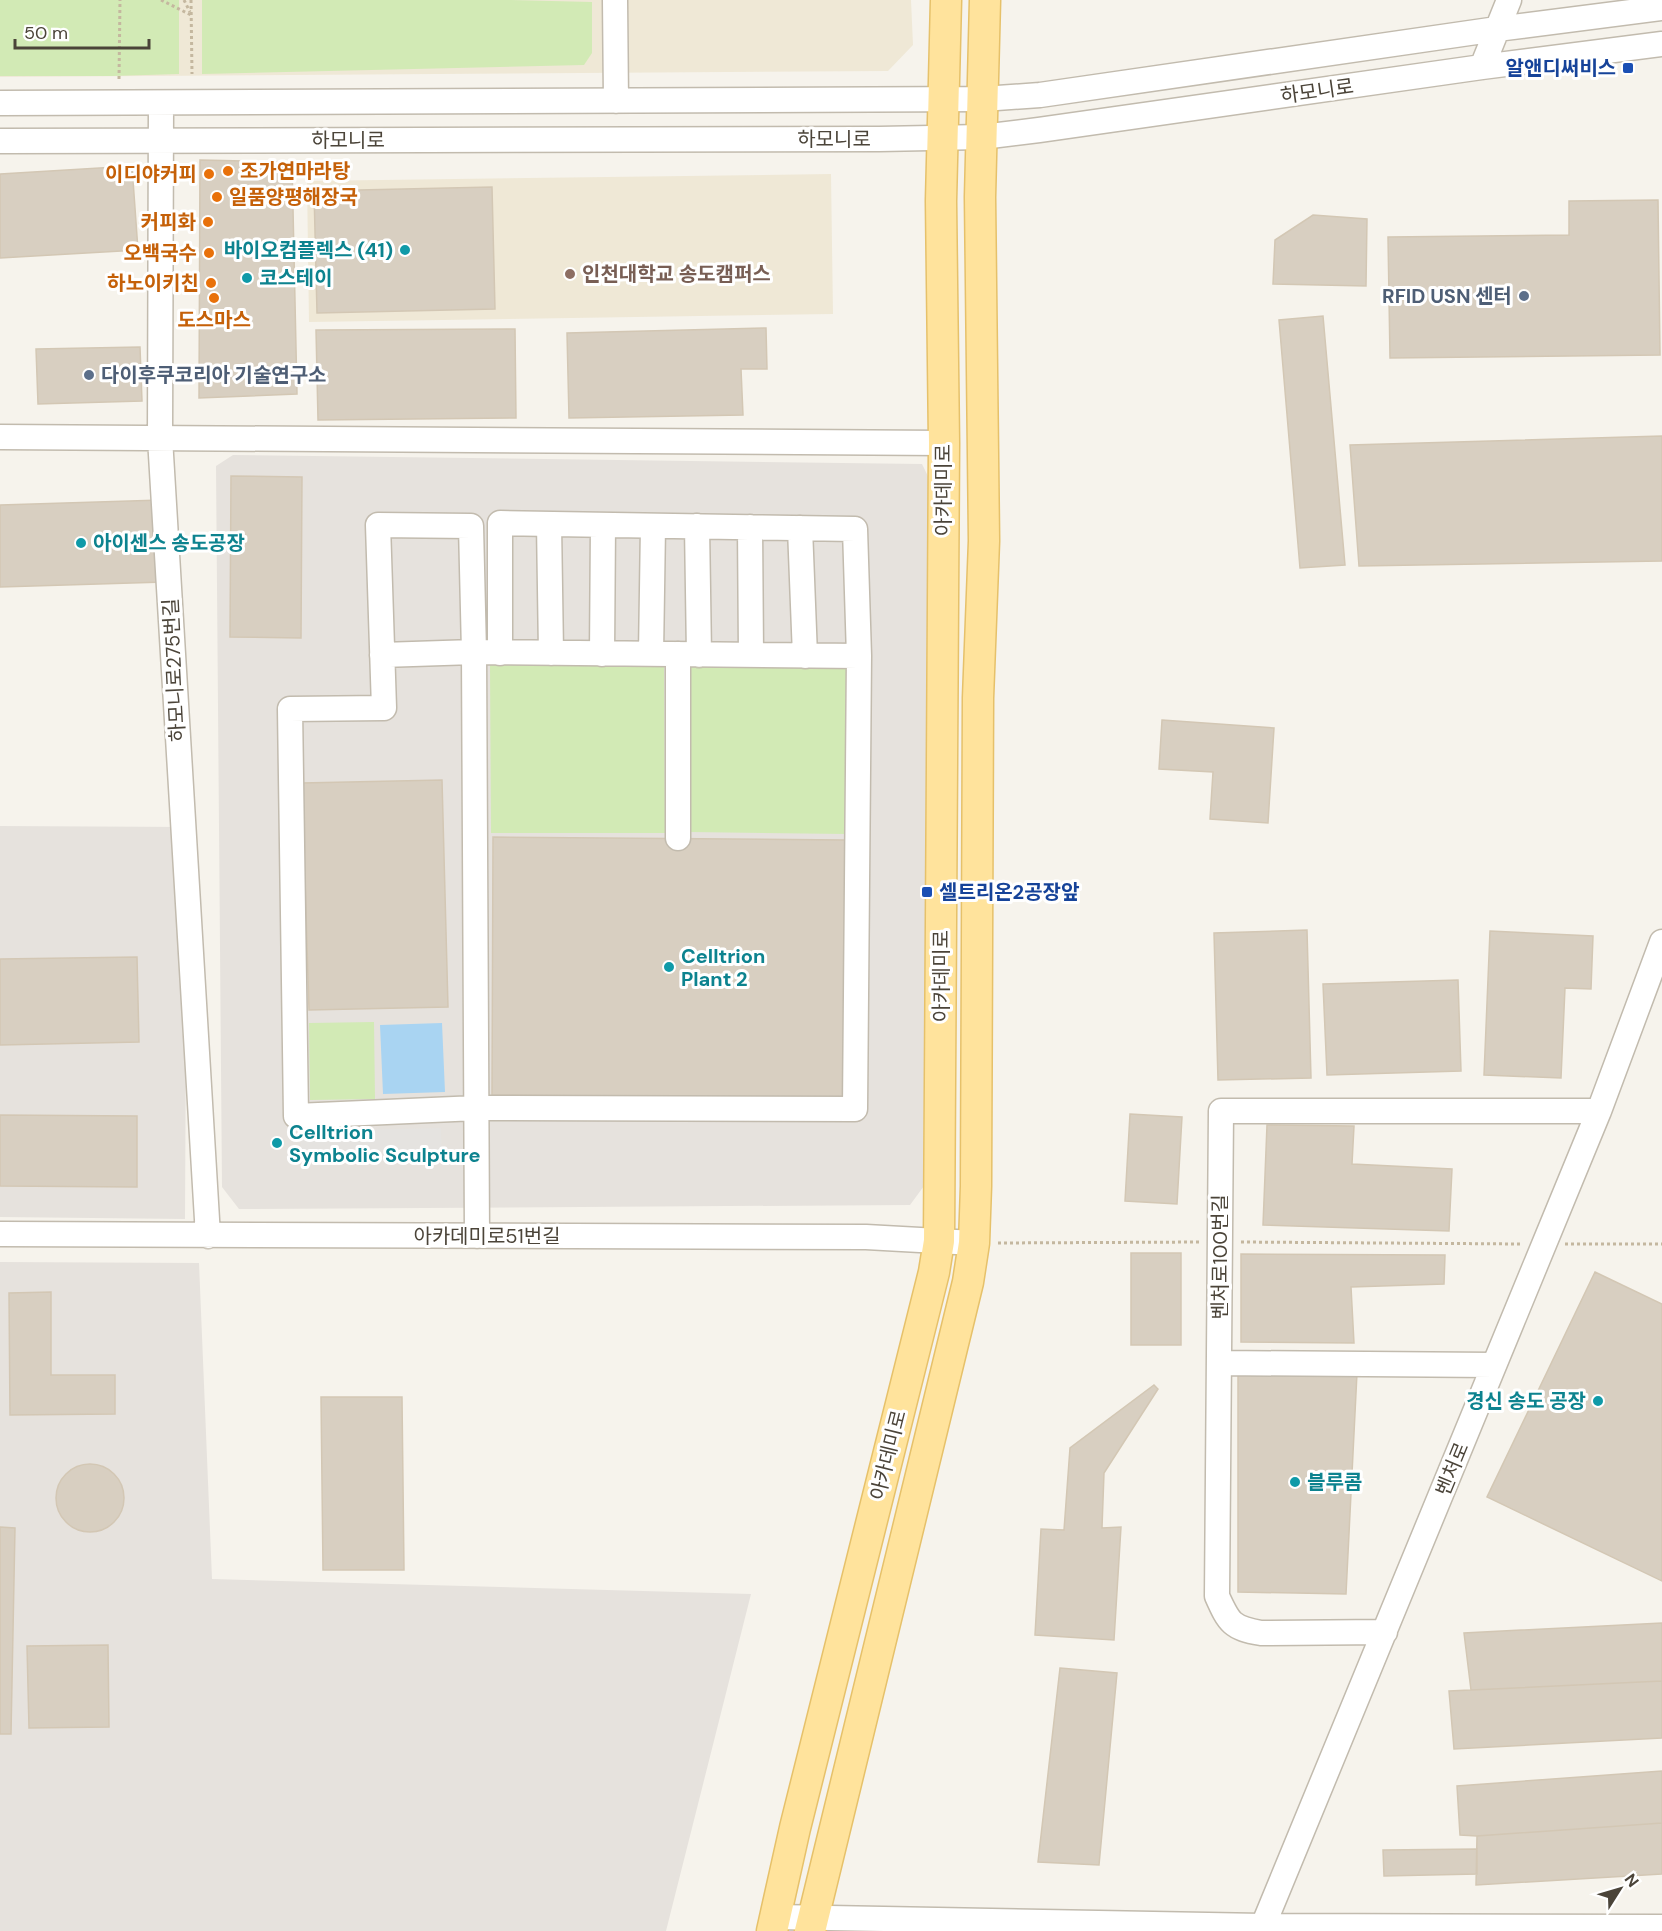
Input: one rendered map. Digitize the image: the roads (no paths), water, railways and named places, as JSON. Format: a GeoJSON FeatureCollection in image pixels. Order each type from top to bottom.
{"type":"FeatureCollection","features":[{"type":"Feature","properties":{"kind":"main road","name":"아카데미로"},"geometry":{"type":"LineString","coordinates":[[774,1924],[795,1828],[934,1272],[939,1241],[944,443],[941,201],[946,0]]}},
{"type":"Feature","properties":{"kind":"main road","name":"아카데미로"},"geometry":{"type":"LineString","coordinates":[[812,1925],[968,1282],[974,1244],[978,698],[984,541],[980,197],[985,0]]}},
{"type":"Feature","properties":{"kind":"street"},"geometry":{"type":"LineString","coordinates":[[615,0],[616,101]]}},
{"type":"Feature","properties":{"kind":"street"},"geometry":{"type":"LineString","coordinates":[[1482,67],[1509,0]]}},
{"type":"Feature","properties":{"kind":"street","name":"하모니로"},"geometry":{"type":"LineString","coordinates":[[0,103],[944,101],[983,99],[1040,94],[1662,8]]}},
{"type":"Feature","properties":{"kind":"street","name":"하모니로"},"geometry":{"type":"LineString","coordinates":[[0,141],[982,137],[1662,44]]}},
{"type":"Feature","properties":{"kind":"street","name":"하모니로275번길"},"geometry":{"type":"LineString","coordinates":[[161,103],[160,438],[208,1236]]}},
{"type":"Feature","properties":{"kind":"street"},"geometry":{"type":"LineString","coordinates":[[0,437],[944,443]]}},
{"type":"Feature","properties":{"kind":"street"},"geometry":{"type":"LineString","coordinates":[[477,1236],[477,1108],[474,652],[471,526],[378,525],[384,708],[290,709],[296,1116],[477,1108],[855,1109],[859,656],[855,529],[500,523],[500,653]]}},
{"type":"Feature","properties":{"kind":"street"},"geometry":{"type":"LineString","coordinates":[[549,524],[551,653]]}},
{"type":"Feature","properties":{"kind":"street"},"geometry":{"type":"LineString","coordinates":[[602,654],[603,525]]}},
{"type":"Feature","properties":{"kind":"street"},"geometry":{"type":"LineString","coordinates":[[651,654],[653,525]]}},
{"type":"Feature","properties":{"kind":"street"},"geometry":{"type":"LineString","coordinates":[[678,838],[697,526]]}},
{"type":"Feature","properties":{"kind":"street"},"geometry":{"type":"LineString","coordinates":[[750,527],[751,655]]}},
{"type":"Feature","properties":{"kind":"street"},"geometry":{"type":"LineString","coordinates":[[800,528],[805,656]]}},
{"type":"Feature","properties":{"kind":"street"},"geometry":{"type":"LineString","coordinates":[[382,655],[474,652],[859,656]]}},
{"type":"Feature","properties":{"kind":"street","name":"벤처로"},"geometry":{"type":"LineString","coordinates":[[1263,1926],[1599,1111],[1662,942]]}},
{"type":"Feature","properties":{"kind":"street","name":"벤처로100번길"},"geometry":{"type":"LineString","coordinates":[[1385,1632],[1261,1633],[1241,1629],[1226,1616],[1217,1596],[1221,1111],[1599,1111]]}},
{"type":"Feature","properties":{"kind":"street","name":"아카데미로51번길"},"geometry":{"type":"LineString","coordinates":[[0,1234],[866,1237],[974,1244]]}},
{"type":"Feature","properties":{"kind":"street"},"geometry":{"type":"LineString","coordinates":[[1219,1364],[1494,1365]]}},
{"type":"Feature","properties":{"kind":"street"},"geometry":{"type":"LineString","coordinates":[[774,1924],[1662,1927]]}},
{"type":"Feature","properties":{"kind":"water"},"geometry":{"type":"Polygon","coordinates":[[[442,1023],[445,1092],[383,1094],[380,1025],[442,1023]]]}},
{"type":"Feature","properties":{"kind":"place","name":"알앤디써비스"},"geometry":{"type":"Point","coordinates":[1628,68]}},
{"type":"Feature","properties":{"kind":"place","name":"조가연마라탕"},"geometry":{"type":"Point","coordinates":[228,171]}},
{"type":"Feature","properties":{"kind":"place","name":"이디야커피"},"geometry":{"type":"Point","coordinates":[209,174]}},
{"type":"Feature","properties":{"kind":"place","name":"일품양평해장국"},"geometry":{"type":"Point","coordinates":[217,197]}},
{"type":"Feature","properties":{"kind":"place","name":"커피화"},"geometry":{"type":"Point","coordinates":[208,222]}},
{"type":"Feature","properties":{"kind":"place","name":"바이오컴플렉스 (41)"},"geometry":{"type":"Point","coordinates":[405,250]}},
{"type":"Feature","properties":{"kind":"place","name":"오백국수"},"geometry":{"type":"Point","coordinates":[209,253]}},
{"type":"Feature","properties":{"kind":"place","name":"인천대학교 송도캠퍼스"},"geometry":{"type":"Point","coordinates":[570,274]}},
{"type":"Feature","properties":{"kind":"place","name":"코스테이"},"geometry":{"type":"Point","coordinates":[247,278]}},
{"type":"Feature","properties":{"kind":"place","name":"하노이키친"},"geometry":{"type":"Point","coordinates":[211,283]}},
{"type":"Feature","properties":{"kind":"place","name":"RFID USN 센터"},"geometry":{"type":"Point","coordinates":[1524,296]}},
{"type":"Feature","properties":{"kind":"place","name":"도스마스"},"geometry":{"type":"Point","coordinates":[214,298]}},
{"type":"Feature","properties":{"kind":"place","name":"다이후쿠코리아 기술연구소"},"geometry":{"type":"Point","coordinates":[89,375]}},
{"type":"Feature","properties":{"kind":"place","name":"아이센스 송도공장"},"geometry":{"type":"Point","coordinates":[81,543]}},
{"type":"Feature","properties":{"kind":"place","name":"셀트리온2공장앞"},"geometry":{"type":"Point","coordinates":[927,892]}},
{"type":"Feature","properties":{"kind":"place","name":"Celltrion Plant 2"},"geometry":{"type":"Point","coordinates":[669,967]}},
{"type":"Feature","properties":{"kind":"place","name":"Celltrion Symbolic Sculpture"},"geometry":{"type":"Point","coordinates":[277,1143]}},
{"type":"Feature","properties":{"kind":"place","name":"경신 송도 공장"},"geometry":{"type":"Point","coordinates":[1598,1401]}},
{"type":"Feature","properties":{"kind":"place","name":"블루콤"},"geometry":{"type":"Point","coordinates":[1295,1482]}}]}
